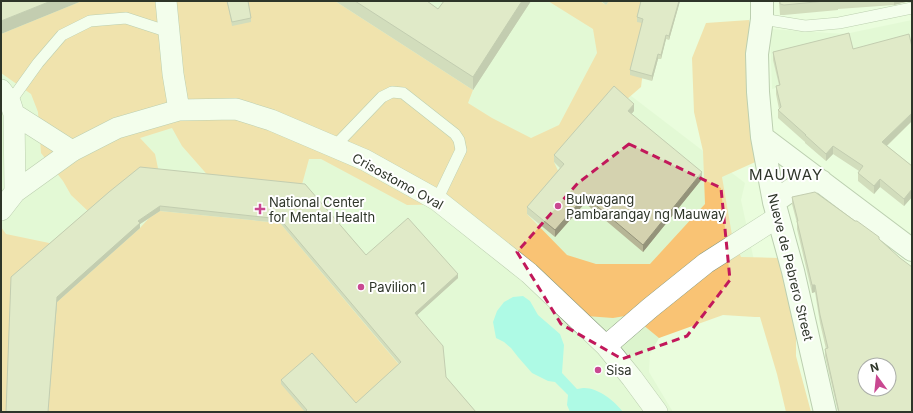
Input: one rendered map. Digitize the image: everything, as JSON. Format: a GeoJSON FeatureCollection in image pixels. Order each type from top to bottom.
{"type":"FeatureCollection","features":[{"type":"Feature","properties":{"kind":"main road","name":"Nueve de Pebrero Street"},"geometry":{"type":"LineString","coordinates":[[762,10],[757,54],[758,92],[762,137],[778,215],[793,271],[825,412]]}},
{"type":"Feature","properties":{"kind":"main road"},"geometry":{"type":"LineString","coordinates":[[762,137],[912,250]]}},
{"type":"Feature","properties":{"kind":"main road"},"geometry":{"type":"LineString","coordinates":[[778,215],[791,190],[802,184],[821,181]]}},
{"type":"Feature","properties":{"kind":"street"},"geometry":{"type":"LineString","coordinates":[[166,1],[173,74],[179,110]]}},
{"type":"Feature","properties":{"kind":"street"},"geometry":{"type":"LineString","coordinates":[[8,102],[72,151]]}},
{"type":"Feature","properties":{"kind":"street"},"geometry":{"type":"LineString","coordinates":[[8,102],[15,192]]}},
{"type":"Feature","properties":{"kind":"street","name":"Crisostomo Oval"},"geometry":{"type":"LineString","coordinates":[[1,210],[15,192],[72,151],[117,128],[179,110],[236,109],[271,120],[365,160],[437,200],[529,273],[610,350],[657,412]]}},
{"type":"Feature","properties":{"kind":"street"},"geometry":{"type":"LineString","coordinates":[[610,350],[650,308],[706,263],[778,215]]}},
{"type":"Feature","properties":{"kind":"lane"},"geometry":{"type":"LineString","coordinates":[[762,10],[805,26],[839,23],[912,8]]}},
{"type":"Feature","properties":{"kind":"lane"},"geometry":{"type":"LineString","coordinates":[[8,102],[62,35],[90,21],[126,18],[168,32]]}},
{"type":"Feature","properties":{"kind":"lane"},"geometry":{"type":"LineString","coordinates":[[334,147],[382,97],[392,92],[403,93],[454,134],[459,140],[461,150],[437,200]]}},
{"type":"Feature","properties":{"kind":"highlighted area"},"geometry":{"type":"Polygon","coordinates":[[[629,144],[721,188],[730,280],[687,336],[622,359],[561,324],[517,252],[578,183],[629,144]]]}},
{"type":"Feature","properties":{"kind":"shaded area","name":"National Center for Mental Health"},"geometry":{"type":"Polygon","coordinates":[[[1,1],[631,1],[609,79],[745,183],[741,200],[763,302],[725,304],[659,338],[650,354],[649,372],[673,412],[1,412],[1,1]]]}},
{"type":"Feature","properties":{"kind":"shaded area"},"geometry":{"type":"Polygon","coordinates":[[[82,1],[335,1],[473,90],[468,103],[492,118],[531,138],[559,125],[597,53],[593,29],[548,1],[600,1],[606,5],[609,1],[656,1],[648,31],[641,87],[554,162],[560,175],[527,214],[567,255],[596,264],[650,264],[705,204],[703,151],[694,112],[692,58],[706,23],[749,20],[755,40],[762,159],[722,177],[732,235],[741,257],[779,258],[796,311],[796,356],[811,412],[786,412],[777,374],[760,317],[723,315],[659,338],[631,315],[613,318],[586,316],[497,241],[459,204],[407,205],[321,159],[309,159],[301,188],[211,179],[182,146],[172,128],[140,138],[155,154],[159,173],[90,213],[71,195],[63,181],[41,153],[38,112],[31,94],[1,73],[1,34],[82,1]]]}},
{"type":"Feature","properties":{"kind":"shaded area"},"geometry":{"type":"Polygon","coordinates":[[[912,20],[912,54],[772,89],[770,29],[845,34],[912,20]]]}},
{"type":"Feature","properties":{"kind":"shaded area"},"geometry":{"type":"Polygon","coordinates":[[[160,211],[280,223],[401,367],[395,412],[48,412],[57,302],[140,228],[149,218],[160,211]]]}},
{"type":"Feature","properties":{"kind":"shaded area"},"geometry":{"type":"Polygon","coordinates":[[[1,227],[6,234],[54,244],[6,412],[1,412],[1,227]]]}},
{"type":"Feature","properties":{"kind":"water"},"geometry":{"type":"Polygon","coordinates":[[[523,296],[530,301],[538,315],[560,334],[564,345],[562,373],[577,389],[588,388],[600,392],[611,399],[623,412],[570,412],[567,405],[568,395],[555,382],[548,381],[532,373],[511,348],[496,338],[493,322],[497,311],[504,302],[513,297],[523,296]]]}},
{"type":"Feature","properties":{"kind":"building"},"geometry":{"type":"Polygon","coordinates":[[[1,1],[51,1],[1,21],[1,1]]]}},
{"type":"Feature","properties":{"kind":"building"},"geometry":{"type":"Polygon","coordinates":[[[227,1],[248,1],[251,18],[232,22],[227,1]]]}},
{"type":"Feature","properties":{"kind":"building"},"geometry":{"type":"Polygon","coordinates":[[[355,1],[427,1],[438,9],[444,1],[522,1],[473,77],[355,1]]]}},
{"type":"Feature","properties":{"kind":"building"},"geometry":{"type":"Polygon","coordinates":[[[641,1],[679,1],[669,36],[666,35],[661,55],[658,54],[652,76],[630,70],[643,19],[637,17],[641,1]]]}},
{"type":"Feature","properties":{"kind":"building"},"geometry":{"type":"Polygon","coordinates":[[[780,1],[826,1],[784,5],[780,4],[780,1]]]}},
{"type":"Feature","properties":{"kind":"building"},"geometry":{"type":"Polygon","coordinates":[[[849,33],[853,49],[909,34],[912,47],[912,113],[882,142],[912,166],[912,189],[904,199],[880,179],[874,186],[858,173],[863,166],[833,146],[826,154],[778,110],[781,107],[776,86],[780,85],[773,52],[849,33]]]}},
{"type":"Feature","properties":{"kind":"building"},"geometry":{"type":"Polygon","coordinates":[[[614,86],[634,104],[628,111],[702,172],[643,245],[585,196],[555,230],[527,207],[564,164],[554,155],[614,86]]]}},
{"type":"Feature","properties":{"kind":"building"},"geometry":{"type":"Polygon","coordinates":[[[140,167],[305,184],[366,255],[408,218],[458,274],[415,313],[443,346],[446,377],[476,412],[305,412],[307,410],[281,380],[312,353],[356,403],[401,362],[280,219],[160,206],[138,221],[140,223],[57,297],[48,412],[6,412],[11,277],[140,167]]]}},
{"type":"Feature","properties":{"kind":"building"},"geometry":{"type":"Polygon","coordinates":[[[815,192],[879,237],[879,239],[912,267],[912,412],[839,412],[825,349],[828,348],[815,285],[812,285],[792,197],[815,192]]]}},
{"type":"Feature","properties":{"kind":"place","name":"Bulwagang Pambarangay ng Mauway"},"geometry":{"type":"Point","coordinates":[558,206]}},
{"type":"Feature","properties":{"kind":"place","name":"National Center for Mental Health"},"geometry":{"type":"Point","coordinates":[260,209]}},
{"type":"Feature","properties":{"kind":"place","name":"Pavilion 1"},"geometry":{"type":"Point","coordinates":[361,287]}},
{"type":"Feature","properties":{"kind":"place","name":"Sisa"},"geometry":{"type":"Point","coordinates":[598,370]}},
{"type":"Feature","properties":{"kind":"district","name":"MAUWAY"},"geometry":{"type":"Point","coordinates":[786,175]}}]}
